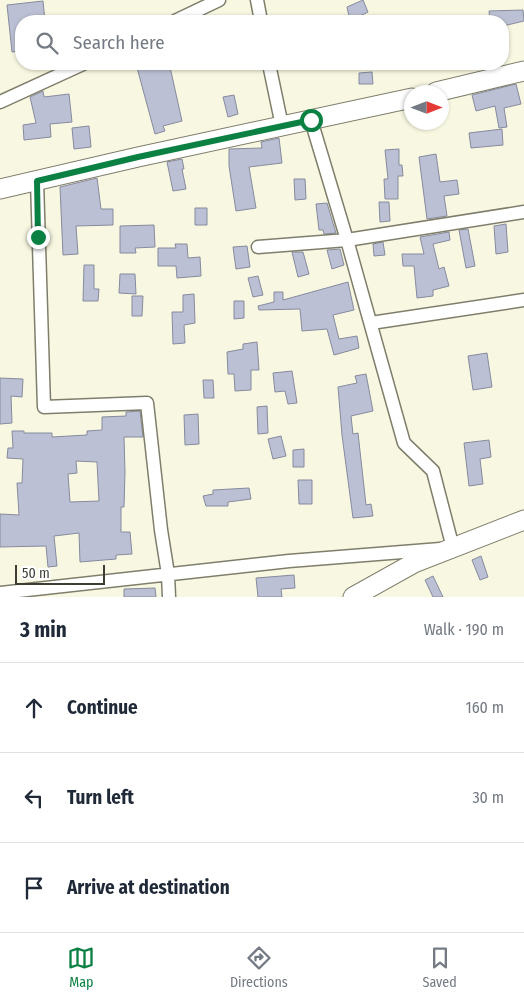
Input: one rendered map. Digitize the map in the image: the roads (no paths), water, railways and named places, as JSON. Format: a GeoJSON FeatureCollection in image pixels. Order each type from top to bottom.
{"type":"FeatureCollection","features":[{"type":"Feature","properties":{"kind":"street"},"geometry":{"type":"LineString","coordinates":[[188,15],[219,0]]}},
{"type":"Feature","properties":{"kind":"street"},"geometry":{"type":"LineString","coordinates":[[257,0],[260,15]]}},
{"type":"Feature","properties":{"kind":"street"},"geometry":{"type":"LineString","coordinates":[[0,102],[69,70]]}},
{"type":"Feature","properties":{"kind":"street"},"geometry":{"type":"LineString","coordinates":[[270,70],[282,126]]}},
{"type":"Feature","properties":{"kind":"street"},"geometry":{"type":"LineString","coordinates":[[449,89],[524,71]]}},
{"type":"Feature","properties":{"kind":"street"},"geometry":{"type":"LineString","coordinates":[[0,190],[138,157],[404,100]]}},
{"type":"Feature","properties":{"kind":"street"},"geometry":{"type":"LineString","coordinates":[[311,120],[348,240],[404,443],[434,471],[453,548]]}},
{"type":"Feature","properties":{"kind":"street"},"geometry":{"type":"LineString","coordinates":[[37,181],[44,406],[147,403],[161,530],[168,574],[169,597]]}},
{"type":"Feature","properties":{"kind":"street"},"geometry":{"type":"LineString","coordinates":[[258,247],[348,240],[524,212]]}},
{"type":"Feature","properties":{"kind":"street"},"geometry":{"type":"LineString","coordinates":[[370,323],[524,300]]}},
{"type":"Feature","properties":{"kind":"street"},"geometry":{"type":"LineString","coordinates":[[353,597],[414,563],[524,520]]}},
{"type":"Feature","properties":{"kind":"street"},"geometry":{"type":"LineString","coordinates":[[0,593],[289,561],[453,548]]}}]}
